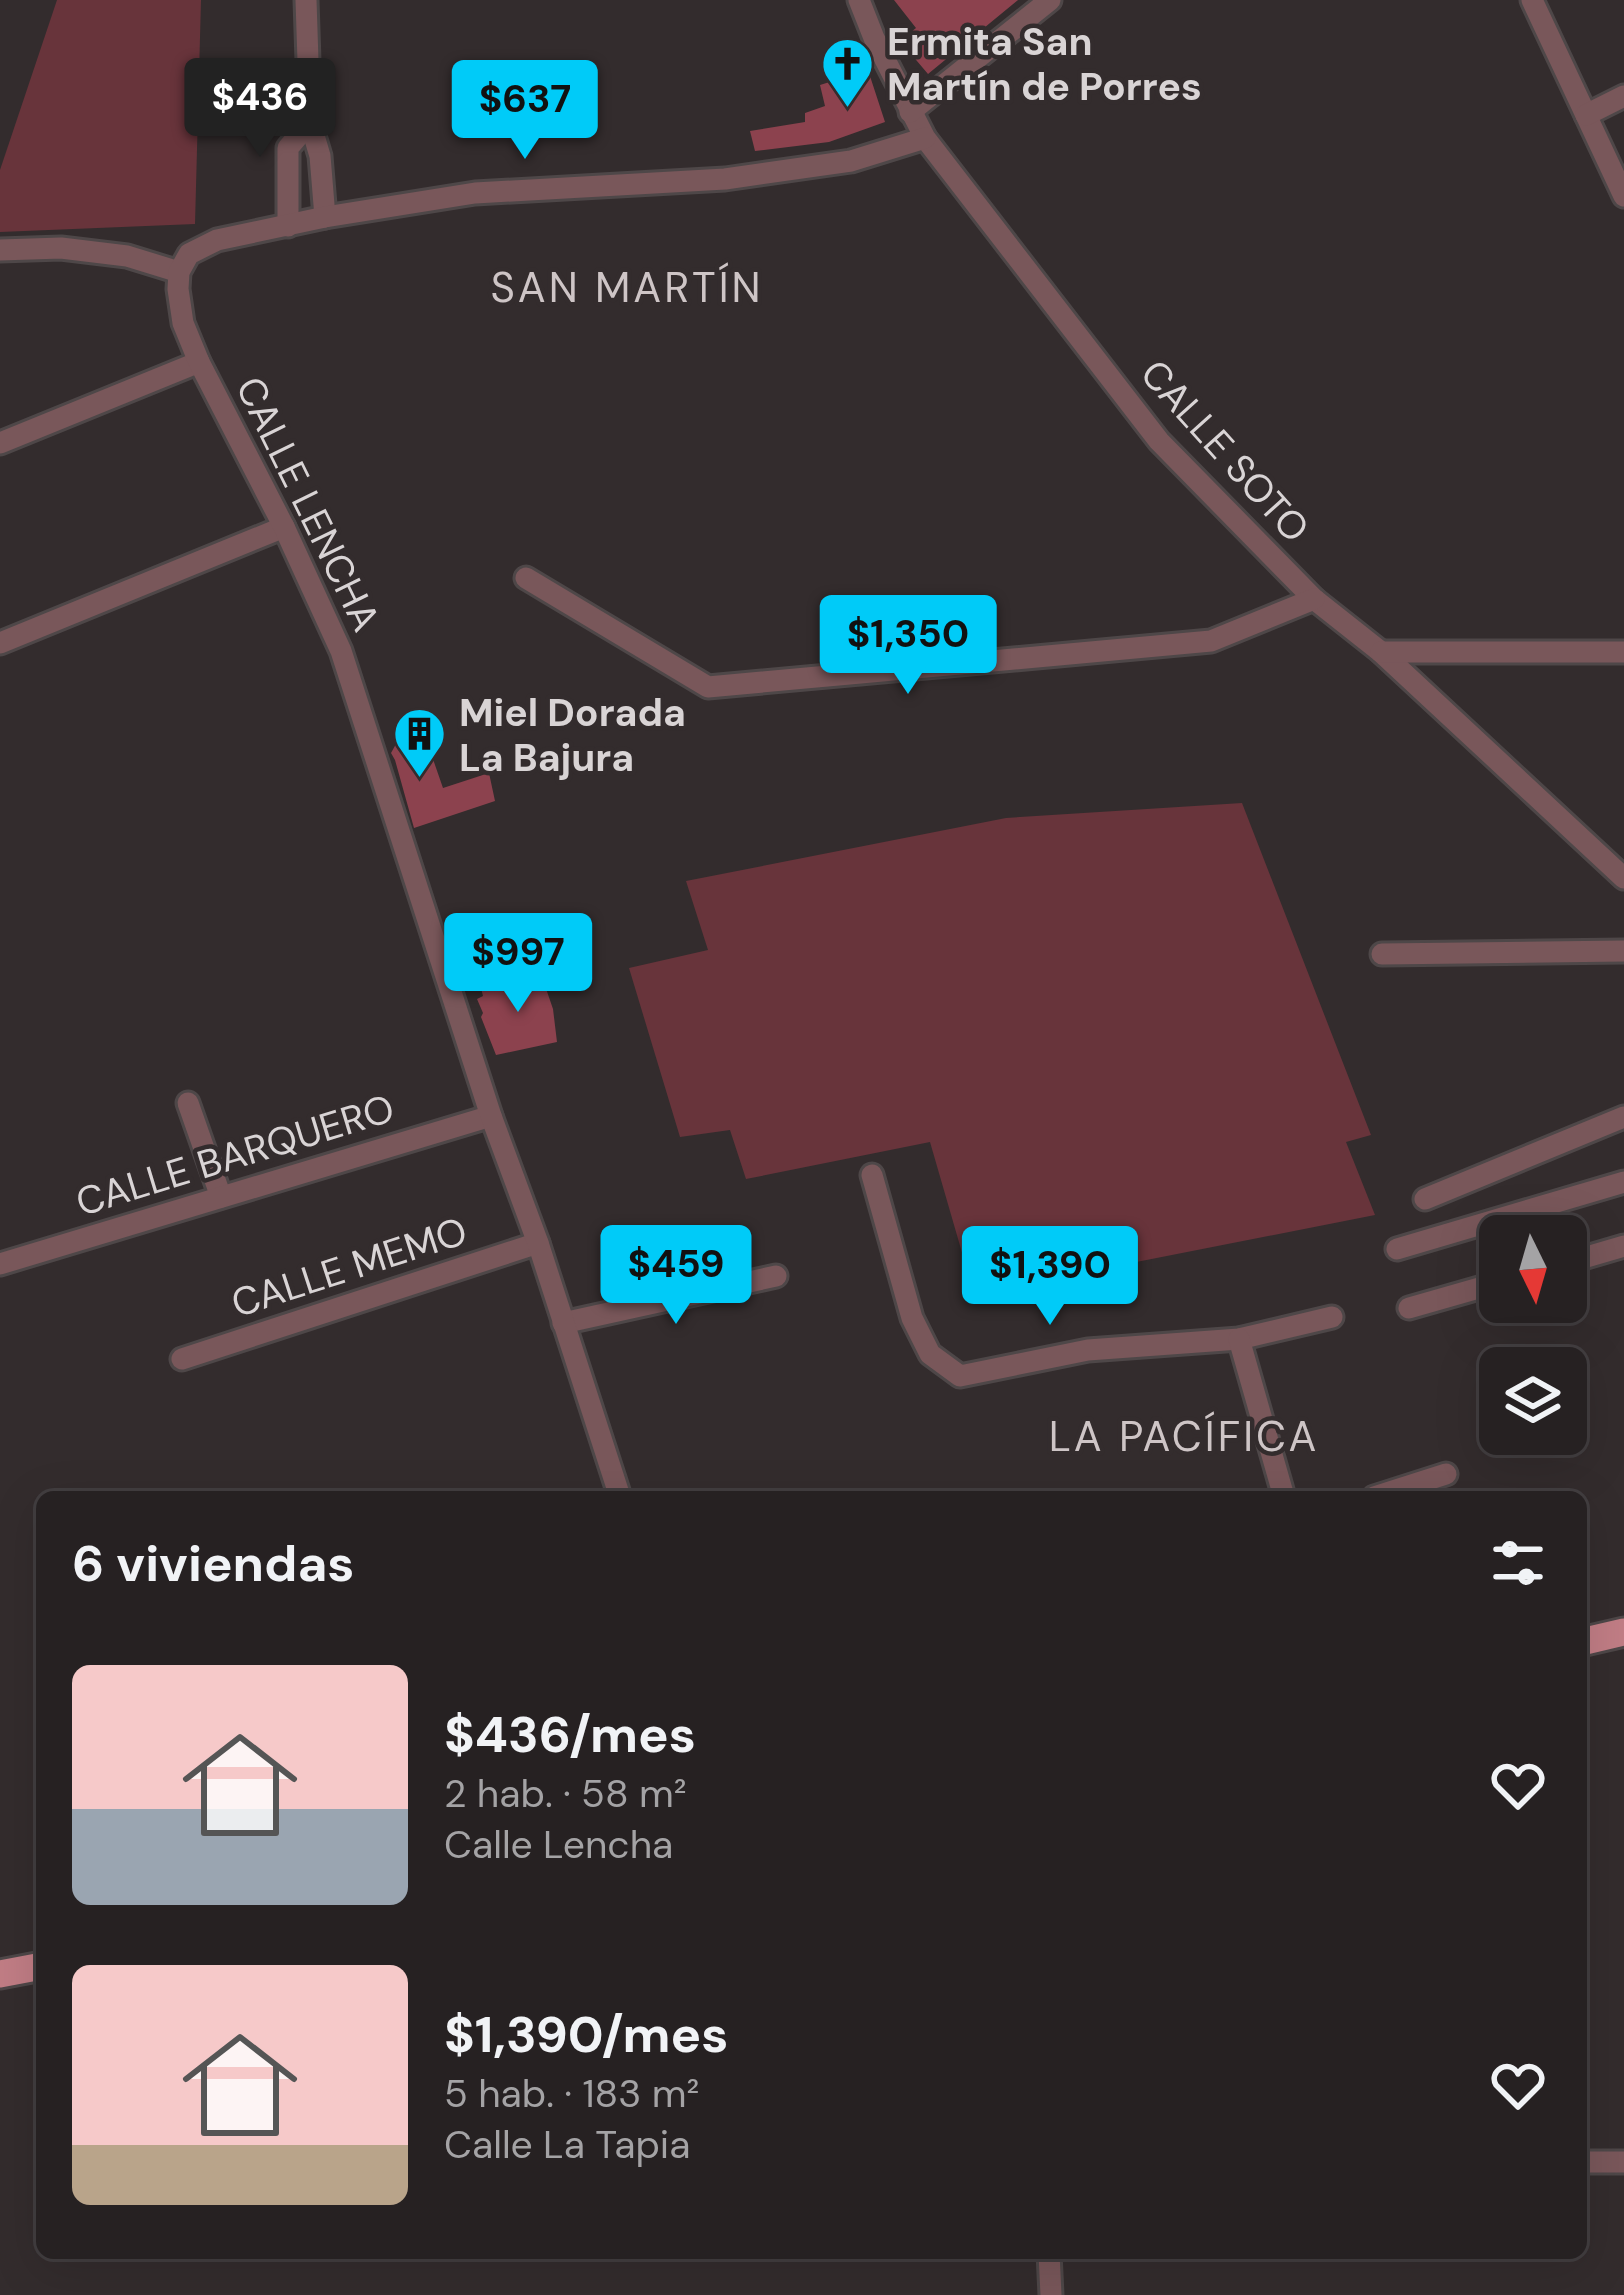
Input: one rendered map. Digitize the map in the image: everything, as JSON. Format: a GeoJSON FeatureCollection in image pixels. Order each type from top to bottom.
{"type":"FeatureCollection","features":[{"type":"Feature","properties":{"kind":"main road"},"geometry":{"type":"LineString","coordinates":[[1587,1641],[1624,1632]]}},
{"type":"Feature","properties":{"kind":"main road"},"geometry":{"type":"LineString","coordinates":[[0,1974],[36,1967]]}},
{"type":"Feature","properties":{"kind":"street"},"geometry":{"type":"LineString","coordinates":[[306,0],[310,122],[320,156],[325,217]]}},
{"type":"Feature","properties":{"kind":"street","name":"CALLE SOTO"},"geometry":{"type":"LineString","coordinates":[[859,0],[925,138],[1159,441],[1314,599],[1381,652],[1624,878]]}},
{"type":"Feature","properties":{"kind":"street"},"geometry":{"type":"LineString","coordinates":[[910,112],[1050,0]]}},
{"type":"Feature","properties":{"kind":"street"},"geometry":{"type":"LineString","coordinates":[[1532,0],[1624,196]]}},
{"type":"Feature","properties":{"kind":"street"},"geometry":{"type":"LineString","coordinates":[[1586,115],[1624,96]]}},
{"type":"Feature","properties":{"kind":"street"},"geometry":{"type":"LineString","coordinates":[[288,226],[289,148],[310,122]]}},
{"type":"Feature","properties":{"kind":"street"},"geometry":{"type":"LineString","coordinates":[[0,250],[61,248],[128,256],[179,272],[189,254],[217,240],[325,217],[475,194],[725,179],[851,161],[925,138]]}},
{"type":"Feature","properties":{"kind":"street","name":"CALLE LENCHA"},"geometry":{"type":"LineString","coordinates":[[179,272],[183,323],[199,362],[284,527],[341,652],[618,1491]]}},
{"type":"Feature","properties":{"kind":"street"},"geometry":{"type":"LineString","coordinates":[[0,443],[199,362]]}},
{"type":"Feature","properties":{"kind":"street"},"geometry":{"type":"LineString","coordinates":[[0,643],[284,527]]}},
{"type":"Feature","properties":{"kind":"street"},"geometry":{"type":"LineString","coordinates":[[526,578],[708,686],[1211,641],[1314,599]]}},
{"type":"Feature","properties":{"kind":"street"},"geometry":{"type":"LineString","coordinates":[[1381,652],[1624,652]]}},
{"type":"Feature","properties":{"kind":"street"},"geometry":{"type":"LineString","coordinates":[[1382,954],[1624,951]]}},
{"type":"Feature","properties":{"kind":"street"},"geometry":{"type":"LineString","coordinates":[[188,1103],[221,1197]]}},
{"type":"Feature","properties":{"kind":"street","name":"CALLE BARQUERO"},"geometry":{"type":"LineString","coordinates":[[0,1264],[491,1116]]}},
{"type":"Feature","properties":{"kind":"street"},"geometry":{"type":"LineString","coordinates":[[1425,1199],[1624,1117]]}},
{"type":"Feature","properties":{"kind":"street"},"geometry":{"type":"LineString","coordinates":[[872,1175],[912,1318],[930,1354],[960,1376],[1088,1350],[1239,1339],[1332,1317]]}},
{"type":"Feature","properties":{"kind":"street"},"geometry":{"type":"LineString","coordinates":[[1396,1250],[1624,1182]]}},
{"type":"Feature","properties":{"kind":"street","name":"CALLE MEMO"},"geometry":{"type":"LineString","coordinates":[[182,1359],[538,1243]]}},
{"type":"Feature","properties":{"kind":"street"},"geometry":{"type":"LineString","coordinates":[[1587,1257],[1624,1246]]}},
{"type":"Feature","properties":{"kind":"street"},"geometry":{"type":"LineString","coordinates":[[563,1323],[776,1276]]}},
{"type":"Feature","properties":{"kind":"street"},"geometry":{"type":"LineString","coordinates":[[1409,1308],[1479,1288]]}},
{"type":"Feature","properties":{"kind":"street"},"geometry":{"type":"LineString","coordinates":[[1239,1339],[1282,1491]]}},
{"type":"Feature","properties":{"kind":"street"},"geometry":{"type":"LineString","coordinates":[[1393,1491],[1446,1474]]}},
{"type":"Feature","properties":{"kind":"street"},"geometry":{"type":"LineString","coordinates":[[1587,2162],[1624,2162]]}},
{"type":"Feature","properties":{"kind":"street"},"geometry":{"type":"LineString","coordinates":[[1049,2259],[1052,2295]]}},
{"type":"Feature","properties":{"kind":"shaded area"},"geometry":{"type":"Polygon","coordinates":[[[57,0],[201,0],[195,224],[0,232],[0,170],[57,0]]]}},
{"type":"Feature","properties":{"kind":"shaded area"},"geometry":{"type":"Polygon","coordinates":[[[1242,803],[1371,1135],[1346,1142],[1375,1215],[974,1294],[930,1142],[746,1179],[730,1130],[680,1137],[629,968],[708,950],[686,881],[1006,818],[1242,803]]]}},
{"type":"Feature","properties":{"kind":"building"},"geometry":{"type":"Polygon","coordinates":[[[894,0],[1018,0],[928,74],[900,41],[916,28],[894,0]]]}},
{"type":"Feature","properties":{"kind":"building","name":"Ermita San Martín de Porres"},"geometry":{"type":"Polygon","coordinates":[[[868,70],[885,122],[829,142],[755,151],[750,131],[805,122],[805,113],[825,106],[820,85],[868,70]]]}},
{"type":"Feature","properties":{"kind":"building","name":"Miel Dorada La Bajura"},"geometry":{"type":"Polygon","coordinates":[[[426,739],[443,788],[489,773],[495,801],[414,828],[391,753],[396,744],[426,739]]]}},
{"type":"Feature","properties":{"kind":"building"},"geometry":{"type":"Polygon","coordinates":[[[541,974],[553,1009],[557,1042],[496,1055],[481,1017],[477,999],[483,996],[481,988],[541,974]]]}},
{"type":"Feature","properties":{"kind":"place","name":"Ermita San Martín de Porres"},"geometry":{"type":"Point","coordinates":[848,109]}},
{"type":"Feature","properties":{"kind":"place","name":"Miel Dorada La Bajura"},"geometry":{"type":"Point","coordinates":[420,780]}},
{"type":"Feature","properties":{"kind":"district","name":"SAN MARTÍN"},"geometry":{"type":"Point","coordinates":[627,287]}},
{"type":"Feature","properties":{"kind":"district","name":"LA PACÍFICA"},"geometry":{"type":"Point","coordinates":[1184,1436]}}]}
